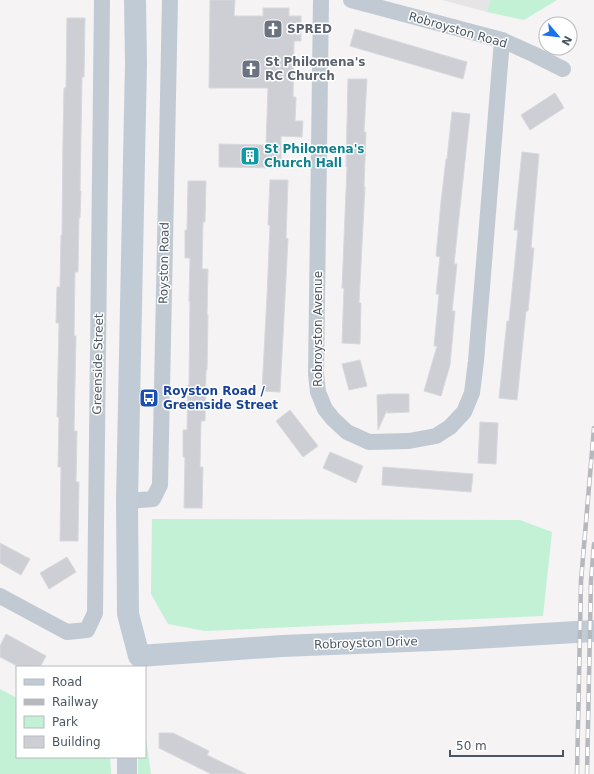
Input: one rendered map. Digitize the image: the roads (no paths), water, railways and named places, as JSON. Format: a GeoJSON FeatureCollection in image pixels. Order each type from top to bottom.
{"type":"FeatureCollection","features":[{"type":"Feature","properties":{"kind":"main road"},"geometry":{"type":"LineString","coordinates":[[135,0],[136,63],[127,501],[128,614],[138,661]]}},
{"type":"Feature","properties":{"kind":"main road","name":"Robroyston Drive"},"geometry":{"type":"LineString","coordinates":[[138,661],[282,646],[594,631]]}},
{"type":"Feature","properties":{"kind":"street","name":"Greenside Street"},"geometry":{"type":"LineString","coordinates":[[0,596],[67,632],[88,630],[95,613],[102,0]]}},
{"type":"Feature","properties":{"kind":"street","name":"Royston Road"},"geometry":{"type":"LineString","coordinates":[[127,501],[152,499],[160,485],[170,0]]}},
{"type":"Feature","properties":{"kind":"street","name":"Robroyston Avenue"},"geometry":{"type":"LineString","coordinates":[[321,0],[316,374],[318,392],[325,409],[347,432],[369,442],[409,441],[436,436],[450,427],[464,412],[472,393],[476,361],[502,40]]}},
{"type":"Feature","properties":{"kind":"street","name":"Robroyston Road"},"geometry":{"type":"LineString","coordinates":[[351,0],[502,40],[563,69]]}},
{"type":"Feature","properties":{"kind":"street"},"geometry":{"type":"LineString","coordinates":[[127,758],[127,774]]}},
{"type":"Feature","properties":{"kind":"railway"},"geometry":{"type":"LineString","coordinates":[[577,774],[581,581],[594,428]]}},
{"type":"Feature","properties":{"kind":"railway"},"geometry":{"type":"LineString","coordinates":[[587,774],[591,581],[594,544]]}},
{"type":"Feature","properties":{"kind":"place","name":"SPRED"},"geometry":{"type":"Point","coordinates":[273,29]}},
{"type":"Feature","properties":{"kind":"place","name":"St Philomena's RC Church"},"geometry":{"type":"Point","coordinates":[251,69]}},
{"type":"Feature","properties":{"kind":"place","name":"St Philomena's Church Hall"},"geometry":{"type":"Point","coordinates":[250,156]}},
{"type":"Feature","properties":{"kind":"place","name":"Royston Road / Greenside Street"},"geometry":{"type":"Point","coordinates":[149,398]}}]}
